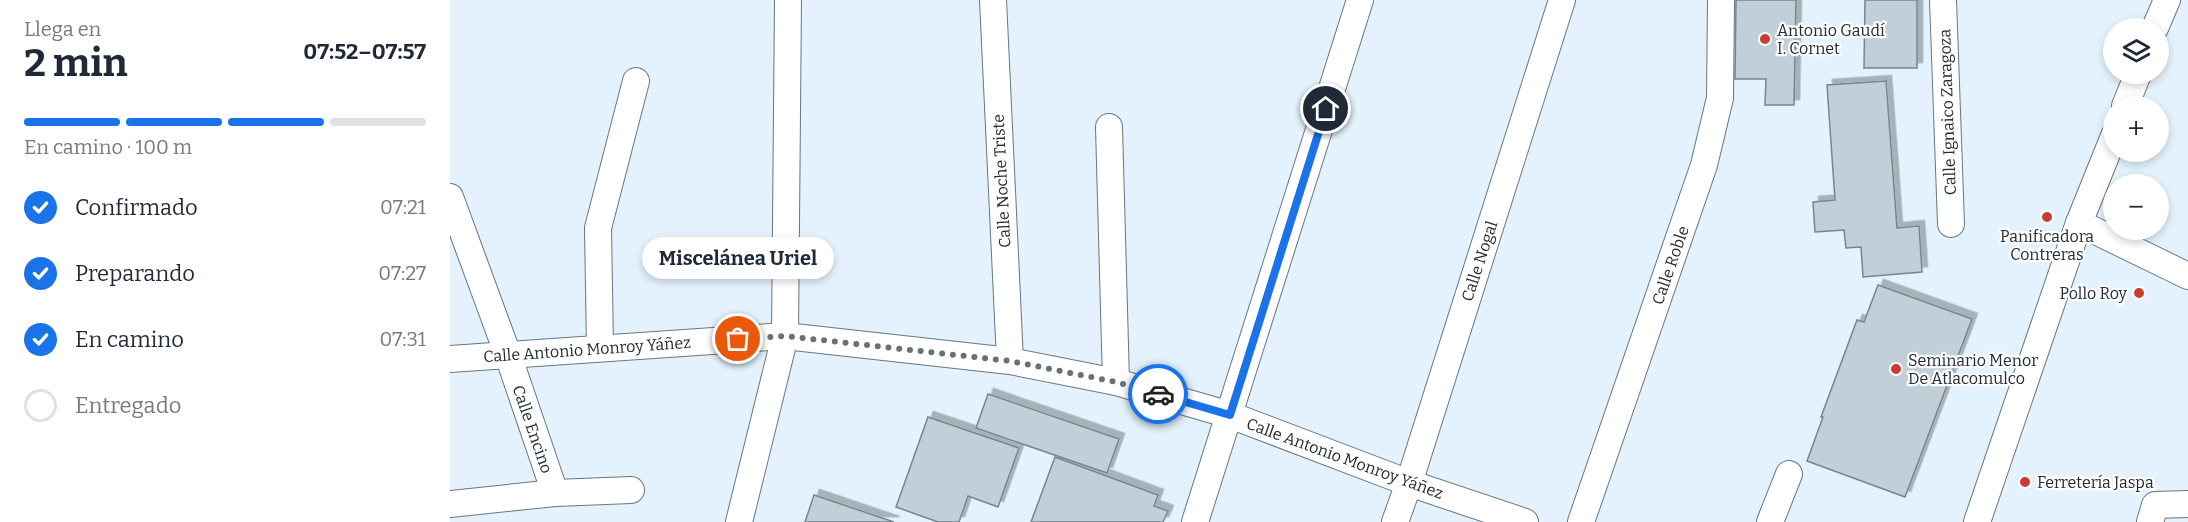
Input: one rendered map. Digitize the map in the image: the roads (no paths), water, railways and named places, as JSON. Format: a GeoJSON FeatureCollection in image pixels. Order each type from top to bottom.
{"type":"FeatureCollection","features":[{"type":"Feature","properties":{"kind":"street"},"geometry":{"type":"LineString","coordinates":[[739,522],[785,336],[788,0]]}},
{"type":"Feature","properties":{"kind":"street","name":"Calle Noche Triste"},"geometry":{"type":"LineString","coordinates":[[993,0],[1010,361]]}},
{"type":"Feature","properties":{"kind":"street"},"geometry":{"type":"LineString","coordinates":[[1195,522],[1360,0]]}},
{"type":"Feature","properties":{"kind":"street","name":"Calle Nogal"},"geometry":{"type":"LineString","coordinates":[[1395,522],[1562,0]]}},
{"type":"Feature","properties":{"kind":"street","name":"Calle Roble"},"geometry":{"type":"LineString","coordinates":[[1581,522],[1704,165],[1720,99],[1721,0]]}},
{"type":"Feature","properties":{"kind":"street","name":"Calle Ignaico Zaragoza"},"geometry":{"type":"LineString","coordinates":[[1944,0],[1951,224]]}},
{"type":"Feature","properties":{"kind":"street"},"geometry":{"type":"LineString","coordinates":[[2159,18],[2166,0]]}},
{"type":"Feature","properties":{"kind":"street"},"geometry":{"type":"LineString","coordinates":[[600,348],[597,228],[636,81]]}},
{"type":"Feature","properties":{"kind":"street"},"geometry":{"type":"LineString","coordinates":[[1109,127],[1116,382]]}},
{"type":"Feature","properties":{"kind":"street"},"geometry":{"type":"LineString","coordinates":[[1977,522],[2079,223],[2104,162]]}},
{"type":"Feature","properties":{"kind":"street","name":"Calle Encino"},"geometry":{"type":"LineString","coordinates":[[450,197],[508,355],[555,493]]}},
{"type":"Feature","properties":{"kind":"street"},"geometry":{"type":"LineString","coordinates":[[2079,223],[2188,276]]}},
{"type":"Feature","properties":{"kind":"street","name":"Calle Antonio Monroy Yáñez"},"geometry":{"type":"LineString","coordinates":[[450,359],[785,336],[1010,361],[1116,382],[1230,415],[1409,483],[1525,522]]}},
{"type":"Feature","properties":{"kind":"street"},"geometry":{"type":"LineString","coordinates":[[1770,522],[1789,474]]}},
{"type":"Feature","properties":{"kind":"street"},"geometry":{"type":"LineString","coordinates":[[450,504],[555,493],[631,490]]}},
{"type":"Feature","properties":{"kind":"street"},"geometry":{"type":"LineString","coordinates":[[2152,514],[2188,504]]}},
{"type":"Feature","properties":{"kind":"place","name":"Antonio Gaudí I. Cornet"},"geometry":{"type":"Point","coordinates":[1765,39]}},
{"type":"Feature","properties":{"kind":"place","name":"Panificadora Contreras"},"geometry":{"type":"Point","coordinates":[2047,217]}},
{"type":"Feature","properties":{"kind":"place","name":"Pollo Roy"},"geometry":{"type":"Point","coordinates":[2139,293]}},
{"type":"Feature","properties":{"kind":"place","name":"Miscelánea Uriel"},"geometry":{"type":"Point","coordinates":[738,339]}},
{"type":"Feature","properties":{"kind":"place","name":"Seminario Menor De Atlacomulco"},"geometry":{"type":"Point","coordinates":[1896,369]}},
{"type":"Feature","properties":{"kind":"place","name":"Ferretería Jaspa"},"geometry":{"type":"Point","coordinates":[2025,482]}}]}
